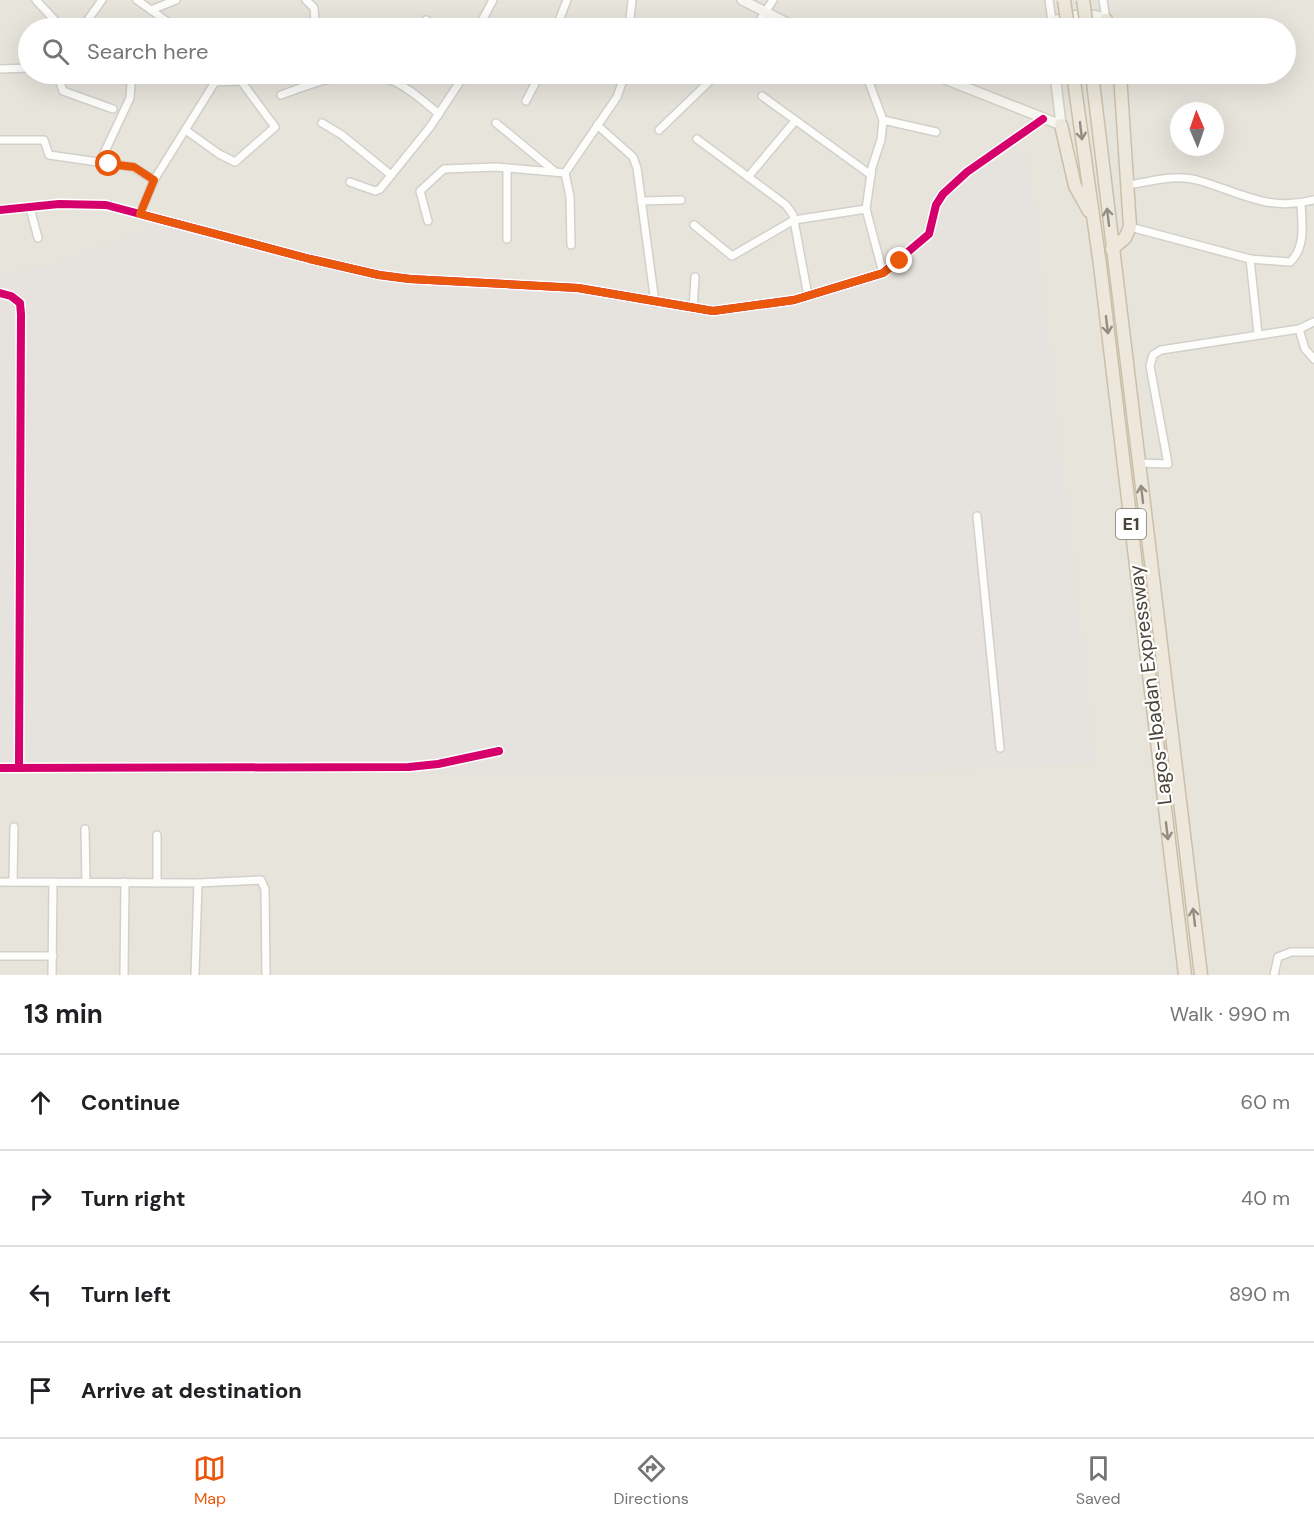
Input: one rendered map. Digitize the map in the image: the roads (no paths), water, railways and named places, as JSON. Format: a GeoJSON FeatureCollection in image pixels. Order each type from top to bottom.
{"type":"FeatureCollection","features":[{"type":"Feature","properties":{"kind":"highway"},"geometry":{"type":"LineString","coordinates":[[1064,0],[1067,18]]}},
{"type":"Feature","properties":{"kind":"highway"},"geometry":{"type":"LineString","coordinates":[[1083,0],[1086,18]]}},
{"type":"Feature","properties":{"kind":"highway","name":"Lagos-Ibadan Expressway"},"geometry":{"type":"LineString","coordinates":[[1074,84],[1185,975]]}},
{"type":"Feature","properties":{"kind":"highway","name":"Lagos-Ibadan Expressway"},"geometry":{"type":"LineString","coordinates":[[1093,84],[1201,975]]}},
{"type":"Feature","properties":{"kind":"highway"},"geometry":{"type":"LineString","coordinates":[[1112,249],[1125,238],[1130,227],[1121,84]]}},
{"type":"Feature","properties":{"kind":"highway"},"geometry":{"type":"LineString","coordinates":[[1061,125],[1075,186],[1092,216]]}},
{"type":"Feature","properties":{"kind":"street"},"geometry":{"type":"LineString","coordinates":[[36,0],[53,18]]}},
{"type":"Feature","properties":{"kind":"street"},"geometry":{"type":"LineString","coordinates":[[89,18],[102,0]]}},
{"type":"Feature","properties":{"kind":"street"},"geometry":{"type":"LineString","coordinates":[[137,0],[162,18]]}},
{"type":"Feature","properties":{"kind":"street"},"geometry":{"type":"LineString","coordinates":[[151,10],[176,0]]}},
{"type":"Feature","properties":{"kind":"street"},"geometry":{"type":"LineString","coordinates":[[306,0],[314,8],[315,18]]}},
{"type":"Feature","properties":{"kind":"street"},"geometry":{"type":"LineString","coordinates":[[483,18],[493,0]]}},
{"type":"Feature","properties":{"kind":"street"},"geometry":{"type":"LineString","coordinates":[[560,18],[567,0]]}},
{"type":"Feature","properties":{"kind":"street"},"geometry":{"type":"LineString","coordinates":[[630,18],[632,0]]}},
{"type":"Feature","properties":{"kind":"street"},"geometry":{"type":"LineString","coordinates":[[742,0],[779,18]]}},
{"type":"Feature","properties":{"kind":"street"},"geometry":{"type":"LineString","coordinates":[[763,18],[773,0]]}},
{"type":"Feature","properties":{"kind":"street"},"geometry":{"type":"LineString","coordinates":[[1049,0],[1052,18]]}},
{"type":"Feature","properties":{"kind":"street"},"geometry":{"type":"LineString","coordinates":[[1103,0],[1106,18]]}},
{"type":"Feature","properties":{"kind":"street"},"geometry":{"type":"LineString","coordinates":[[1075,18],[1087,14],[1098,14],[1102,18]]}},
{"type":"Feature","properties":{"kind":"street"},"geometry":{"type":"LineString","coordinates":[[0,69],[18,68]]}},
{"type":"Feature","properties":{"kind":"street"},"geometry":{"type":"LineString","coordinates":[[61,84],[63,91],[113,109]]}},
{"type":"Feature","properties":{"kind":"street"},"geometry":{"type":"LineString","coordinates":[[99,164],[130,98],[130,84]]}},
{"type":"Feature","properties":{"kind":"street"},"geometry":{"type":"LineString","coordinates":[[140,214],[154,180],[215,84]]}},
{"type":"Feature","properties":{"kind":"street"},"geometry":{"type":"LineString","coordinates":[[186,131],[235,162],[275,127],[243,84]]}},
{"type":"Feature","properties":{"kind":"street"},"geometry":{"type":"LineString","coordinates":[[281,95],[315,84]]}},
{"type":"Feature","properties":{"kind":"street"},"geometry":{"type":"LineString","coordinates":[[398,84],[439,114]]}},
{"type":"Feature","properties":{"kind":"street"},"geometry":{"type":"LineString","coordinates":[[350,182],[375,191],[391,176],[439,114],[458,84]]}},
{"type":"Feature","properties":{"kind":"street"},"geometry":{"type":"LineString","coordinates":[[526,101],[535,84]]}},
{"type":"Feature","properties":{"kind":"street"},"geometry":{"type":"LineString","coordinates":[[571,245],[570,197],[565,173],[617,97],[622,84]]}},
{"type":"Feature","properties":{"kind":"street"},"geometry":{"type":"LineString","coordinates":[[659,130],[707,84]]}},
{"type":"Feature","properties":{"kind":"street"},"geometry":{"type":"LineString","coordinates":[[870,84],[883,120],[866,209],[883,273]]}},
{"type":"Feature","properties":{"kind":"street"},"geometry":{"type":"LineString","coordinates":[[957,84],[1061,125],[1056,84]]}},
{"type":"Feature","properties":{"kind":"street"},"geometry":{"type":"LineString","coordinates":[[762,96],[871,175]]}},
{"type":"Feature","properties":{"kind":"street"},"geometry":{"type":"LineString","coordinates":[[0,210],[84,203],[106,205],[379,275],[410,279],[578,288],[655,303],[713,311],[750,307],[808,296],[883,273],[929,234],[936,205],[943,194],[967,172],[1043,119]]}},
{"type":"Feature","properties":{"kind":"street"},"geometry":{"type":"LineString","coordinates":[[883,120],[936,132]]}},
{"type":"Feature","properties":{"kind":"street"},"geometry":{"type":"LineString","coordinates":[[748,177],[795,121]]}},
{"type":"Feature","properties":{"kind":"street"},"geometry":{"type":"LineString","coordinates":[[322,123],[342,135],[391,176]]}},
{"type":"Feature","properties":{"kind":"street"},"geometry":{"type":"LineString","coordinates":[[496,123],[553,171]]}},
{"type":"Feature","properties":{"kind":"street"},"geometry":{"type":"LineString","coordinates":[[597,125],[633,157],[655,303]]}},
{"type":"Feature","properties":{"kind":"street"},"geometry":{"type":"LineString","coordinates":[[697,139],[786,205],[794,220],[808,296]]}},
{"type":"Feature","properties":{"kind":"street"},"geometry":{"type":"LineString","coordinates":[[0,140],[44,140],[49,155],[99,164],[134,167],[154,180]]}},
{"type":"Feature","properties":{"kind":"street"},"geometry":{"type":"LineString","coordinates":[[428,221],[420,191],[444,169],[507,168],[565,173]]}},
{"type":"Feature","properties":{"kind":"street"},"geometry":{"type":"LineString","coordinates":[[507,168],[507,239]]}},
{"type":"Feature","properties":{"kind":"street"},"geometry":{"type":"LineString","coordinates":[[1128,185],[1178,177],[1196,180],[1268,203],[1300,204],[1314,200]]}},
{"type":"Feature","properties":{"kind":"street"},"geometry":{"type":"LineString","coordinates":[[641,201],[681,200]]}},
{"type":"Feature","properties":{"kind":"street"},"geometry":{"type":"LineString","coordinates":[[1130,227],[1250,259],[1290,262],[1296,257],[1301,243],[1300,204]]}},
{"type":"Feature","properties":{"kind":"street"},"geometry":{"type":"LineString","coordinates":[[30,208],[38,238]]}},
{"type":"Feature","properties":{"kind":"street"},"geometry":{"type":"LineString","coordinates":[[694,225],[732,256],[794,220],[866,209]]}},
{"type":"Feature","properties":{"kind":"street"},"geometry":{"type":"LineString","coordinates":[[1250,259],[1258,334]]}},
{"type":"Feature","properties":{"kind":"street"},"geometry":{"type":"LineString","coordinates":[[693,309],[695,277]]}},
{"type":"Feature","properties":{"kind":"street"},"geometry":{"type":"LineString","coordinates":[[0,293],[20,303],[21,314],[19,768]]}},
{"type":"Feature","properties":{"kind":"street"},"geometry":{"type":"LineString","coordinates":[[1139,464],[1168,464],[1150,366],[1153,355],[1161,350],[1299,329],[1314,322]]}},
{"type":"Feature","properties":{"kind":"street"},"geometry":{"type":"LineString","coordinates":[[1299,329],[1305,350],[1314,359]]}},
{"type":"Feature","properties":{"kind":"street"},"geometry":{"type":"LineString","coordinates":[[977,516],[1000,748]]}},
{"type":"Feature","properties":{"kind":"street"},"geometry":{"type":"LineString","coordinates":[[0,768],[409,767],[438,764],[499,751]]}},
{"type":"Feature","properties":{"kind":"street"},"geometry":{"type":"LineString","coordinates":[[13,882],[14,827]]}},
{"type":"Feature","properties":{"kind":"street"},"geometry":{"type":"LineString","coordinates":[[85,829],[86,882]]}},
{"type":"Feature","properties":{"kind":"street"},"geometry":{"type":"LineString","coordinates":[[157,835],[157,883]]}},
{"type":"Feature","properties":{"kind":"street"},"geometry":{"type":"LineString","coordinates":[[0,882],[198,884],[261,880],[264,883],[266,975]]}},
{"type":"Feature","properties":{"kind":"street"},"geometry":{"type":"LineString","coordinates":[[52,975],[53,882]]}},
{"type":"Feature","properties":{"kind":"street"},"geometry":{"type":"LineString","coordinates":[[123,975],[125,882]]}},
{"type":"Feature","properties":{"kind":"street"},"geometry":{"type":"LineString","coordinates":[[195,975],[198,884]]}},
{"type":"Feature","properties":{"kind":"street"},"geometry":{"type":"LineString","coordinates":[[1274,975],[1278,957],[1291,952],[1314,952]]}},
{"type":"Feature","properties":{"kind":"street"},"geometry":{"type":"LineString","coordinates":[[0,956],[53,956]]}}]}
